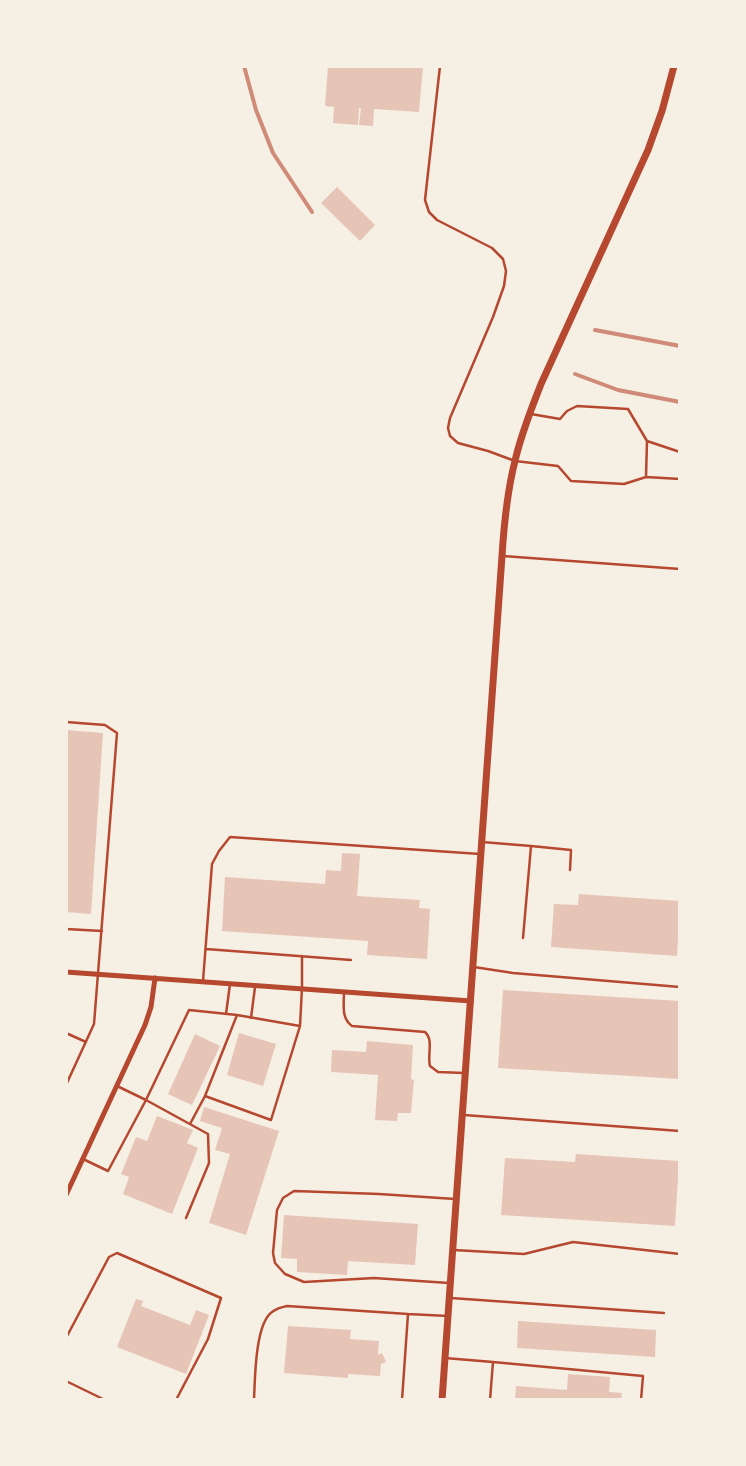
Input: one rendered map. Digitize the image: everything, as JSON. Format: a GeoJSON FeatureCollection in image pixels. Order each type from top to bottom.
{"type":"FeatureCollection","features":[{"type":"Feature","properties":{"kind":"street"},"geometry":{"type":"LineString","coordinates":[[442,1400],[502,556],[508,498],[515,461],[529,414],[648,150],[662,111],[674,66]]}},
{"type":"Feature","properties":{"kind":"street"},"geometry":{"type":"LineString","coordinates":[[66,972],[471,1001]]}},
{"type":"Feature","properties":{"kind":"street"},"geometry":{"type":"LineString","coordinates":[[66,1195],[147,1020],[153,998],[155,978]]}},
{"type":"Feature","properties":{"kind":"lane"},"geometry":{"type":"LineString","coordinates":[[440,66],[425,200],[429,212],[437,220],[492,248],[502,259],[506,271],[504,286],[493,317],[450,418],[448,428],[450,436],[458,443],[515,461],[558,466],[571,481],[624,484],[646,476],[680,479]]}},
{"type":"Feature","properties":{"kind":"lane"},"geometry":{"type":"LineString","coordinates":[[529,414],[560,419],[577,406],[628,409],[647,441],[646,476]]}},
{"type":"Feature","properties":{"kind":"lane"},"geometry":{"type":"LineString","coordinates":[[647,441],[680,452]]}},
{"type":"Feature","properties":{"kind":"lane"},"geometry":{"type":"LineString","coordinates":[[502,556],[680,569]]}},
{"type":"Feature","properties":{"kind":"lane"},"geometry":{"type":"LineString","coordinates":[[66,722],[105,725],[117,733],[94,1024],[66,1085]]}},
{"type":"Feature","properties":{"kind":"lane"},"geometry":{"type":"LineString","coordinates":[[203,981],[212,864],[230,837],[481,854]]}},
{"type":"Feature","properties":{"kind":"lane"},"geometry":{"type":"LineString","coordinates":[[482,842],[571,850],[570,870]]}},
{"type":"Feature","properties":{"kind":"lane"},"geometry":{"type":"LineString","coordinates":[[523,938],[531,846]]}},
{"type":"Feature","properties":{"kind":"lane"},"geometry":{"type":"LineString","coordinates":[[66,929],[102,931]]}},
{"type":"Feature","properties":{"kind":"lane"},"geometry":{"type":"LineString","coordinates":[[205,949],[351,960]]}},
{"type":"Feature","properties":{"kind":"lane"},"geometry":{"type":"LineString","coordinates":[[205,1096],[271,1120],[300,1026],[302,956]]}},
{"type":"Feature","properties":{"kind":"lane"},"geometry":{"type":"LineString","coordinates":[[473,966],[513,973],[680,987]]}},
{"type":"Feature","properties":{"kind":"lane"},"geometry":{"type":"LineString","coordinates":[[226,1014],[230,983]]}},
{"type":"Feature","properties":{"kind":"lane"},"geometry":{"type":"LineString","coordinates":[[251,1018],[255,986]]}},
{"type":"Feature","properties":{"kind":"lane"},"geometry":{"type":"LineString","coordinates":[[344,992],[344,1016],[346,1022],[352,1026],[425,1032],[430,1038],[430,1066],[438,1072],[465,1073]]}},
{"type":"Feature","properties":{"kind":"lane"},"geometry":{"type":"LineString","coordinates":[[83,1159],[108,1172],[146,1100],[189,1010],[300,1026]]}},
{"type":"Feature","properties":{"kind":"lane"},"geometry":{"type":"LineString","coordinates":[[190,1124],[205,1096],[237,1016]]}},
{"type":"Feature","properties":{"kind":"lane"},"geometry":{"type":"LineString","coordinates":[[66,1033],[86,1042]]}},
{"type":"Feature","properties":{"kind":"lane"},"geometry":{"type":"LineString","coordinates":[[117,1086],[208,1134],[209,1163],[186,1218]]}},
{"type":"Feature","properties":{"kind":"lane"},"geometry":{"type":"LineString","coordinates":[[462,1115],[680,1130]]}},
{"type":"Feature","properties":{"kind":"lane"},"geometry":{"type":"LineString","coordinates":[[450,1284],[374,1278],[304,1282],[285,1274],[275,1263],[273,1253],[277,1210],[283,1198],[294,1191],[456,1199]]}},
{"type":"Feature","properties":{"kind":"lane"},"geometry":{"type":"LineString","coordinates":[[453,1250],[524,1254],[573,1242],[680,1254]]}},
{"type":"Feature","properties":{"kind":"lane"},"geometry":{"type":"LineString","coordinates":[[66,1338],[108,1257],[117,1253],[221,1298],[208,1338],[176,1400]]}},
{"type":"Feature","properties":{"kind":"lane"},"geometry":{"type":"LineString","coordinates":[[449,1298],[664,1313]]}},
{"type":"Feature","properties":{"kind":"lane"},"geometry":{"type":"LineString","coordinates":[[254,1400],[259,1336],[265,1319],[271,1312],[287,1306],[448,1316]]}},
{"type":"Feature","properties":{"kind":"lane"},"geometry":{"type":"LineString","coordinates":[[402,1400],[408,1314]]}},
{"type":"Feature","properties":{"kind":"lane"},"geometry":{"type":"LineString","coordinates":[[445,1358],[643,1376],[641,1400]]}},
{"type":"Feature","properties":{"kind":"lane"},"geometry":{"type":"LineString","coordinates":[[490,1400],[493,1362]]}},
{"type":"Feature","properties":{"kind":"lane"},"geometry":{"type":"LineString","coordinates":[[66,1381],[106,1400]]}},
{"type":"Feature","properties":{"kind":"building"},"geometry":{"type":"Polygon","coordinates":[[[328,66],[423,66],[419,112],[374,109],[373,126],[359,125],[361,108],[359,108],[358,125],[333,123],[334,107],[325,106],[328,66]]]}},
{"type":"Feature","properties":{"kind":"building"},"geometry":{"type":"Polygon","coordinates":[[[337,187],[375,225],[360,241],[321,203],[337,187]]]}},
{"type":"Feature","properties":{"kind":"building"},"geometry":{"type":"Polygon","coordinates":[[[66,730],[103,733],[91,914],[66,912],[66,730]]]}},
{"type":"Feature","properties":{"kind":"building"},"geometry":{"type":"Polygon","coordinates":[[[342,853],[360,854],[357,896],[420,900],[419,908],[430,909],[427,959],[367,955],[368,941],[222,931],[225,877],[325,884],[326,870],[341,871],[342,853]]]}},
{"type":"Feature","properties":{"kind":"building"},"geometry":{"type":"Polygon","coordinates":[[[579,894],[680,901],[677,956],[551,947],[554,904],[578,905],[579,894]]]}},
{"type":"Feature","properties":{"kind":"building"},"geometry":{"type":"Polygon","coordinates":[[[503,990],[680,1001],[680,1079],[498,1068],[503,990]]]}},
{"type":"Feature","properties":{"kind":"building"},"geometry":{"type":"Polygon","coordinates":[[[239,1033],[276,1044],[263,1086],[227,1075],[239,1033]]]}},
{"type":"Feature","properties":{"kind":"building"},"geometry":{"type":"Polygon","coordinates":[[[195,1034],[220,1046],[192,1105],[168,1094],[195,1034]]]}},
{"type":"Feature","properties":{"kind":"building"},"geometry":{"type":"Polygon","coordinates":[[[367,1041],[413,1045],[411,1079],[414,1080],[411,1113],[398,1113],[397,1121],[375,1120],[378,1075],[331,1072],[332,1050],[366,1052],[367,1041]]]}},
{"type":"Feature","properties":{"kind":"building"},"geometry":{"type":"Polygon","coordinates":[[[204,1107],[279,1131],[246,1235],[209,1223],[230,1154],[215,1150],[222,1128],[200,1121],[204,1107]]]}},
{"type":"Feature","properties":{"kind":"building"},"geometry":{"type":"Polygon","coordinates":[[[157,1116],[193,1130],[187,1143],[198,1148],[172,1214],[123,1194],[129,1177],[121,1174],[136,1137],[147,1141],[157,1116]]]}},
{"type":"Feature","properties":{"kind":"building"},"geometry":{"type":"Polygon","coordinates":[[[576,1154],[679,1161],[675,1226],[501,1215],[505,1158],[575,1162],[576,1154]]]}},
{"type":"Feature","properties":{"kind":"building"},"geometry":{"type":"Polygon","coordinates":[[[284,1215],[418,1224],[415,1265],[348,1261],[347,1275],[297,1272],[297,1259],[281,1258],[284,1215]]]}},
{"type":"Feature","properties":{"kind":"building"},"geometry":{"type":"Polygon","coordinates":[[[136,1299],[143,1301],[141,1306],[190,1325],[196,1310],[209,1315],[186,1374],[117,1347],[136,1299]]]}},
{"type":"Feature","properties":{"kind":"building"},"geometry":{"type":"Polygon","coordinates":[[[518,1321],[656,1330],[655,1357],[517,1348],[518,1321]]]}},
{"type":"Feature","properties":{"kind":"building"},"geometry":{"type":"Polygon","coordinates":[[[288,1326],[351,1330],[350,1339],[379,1341],[378,1355],[382,1353],[386,1362],[381,1364],[380,1376],[348,1374],[348,1378],[284,1373],[288,1326]]]}},
{"type":"Feature","properties":{"kind":"building"},"geometry":{"type":"Polygon","coordinates":[[[568,1374],[610,1377],[609,1392],[622,1393],[621,1400],[515,1400],[516,1386],[567,1390],[568,1374]]]}},
{"type":"Feature","properties":{"kind":"railway"},"geometry":{"type":"LineString","coordinates":[[244,66],[256,110],[273,153],[312,212]]}},
{"type":"Feature","properties":{"kind":"railway"},"geometry":{"type":"LineString","coordinates":[[595,330],[680,346]]}},
{"type":"Feature","properties":{"kind":"railway"},"geometry":{"type":"LineString","coordinates":[[575,374],[618,390],[680,402]]}}]}
